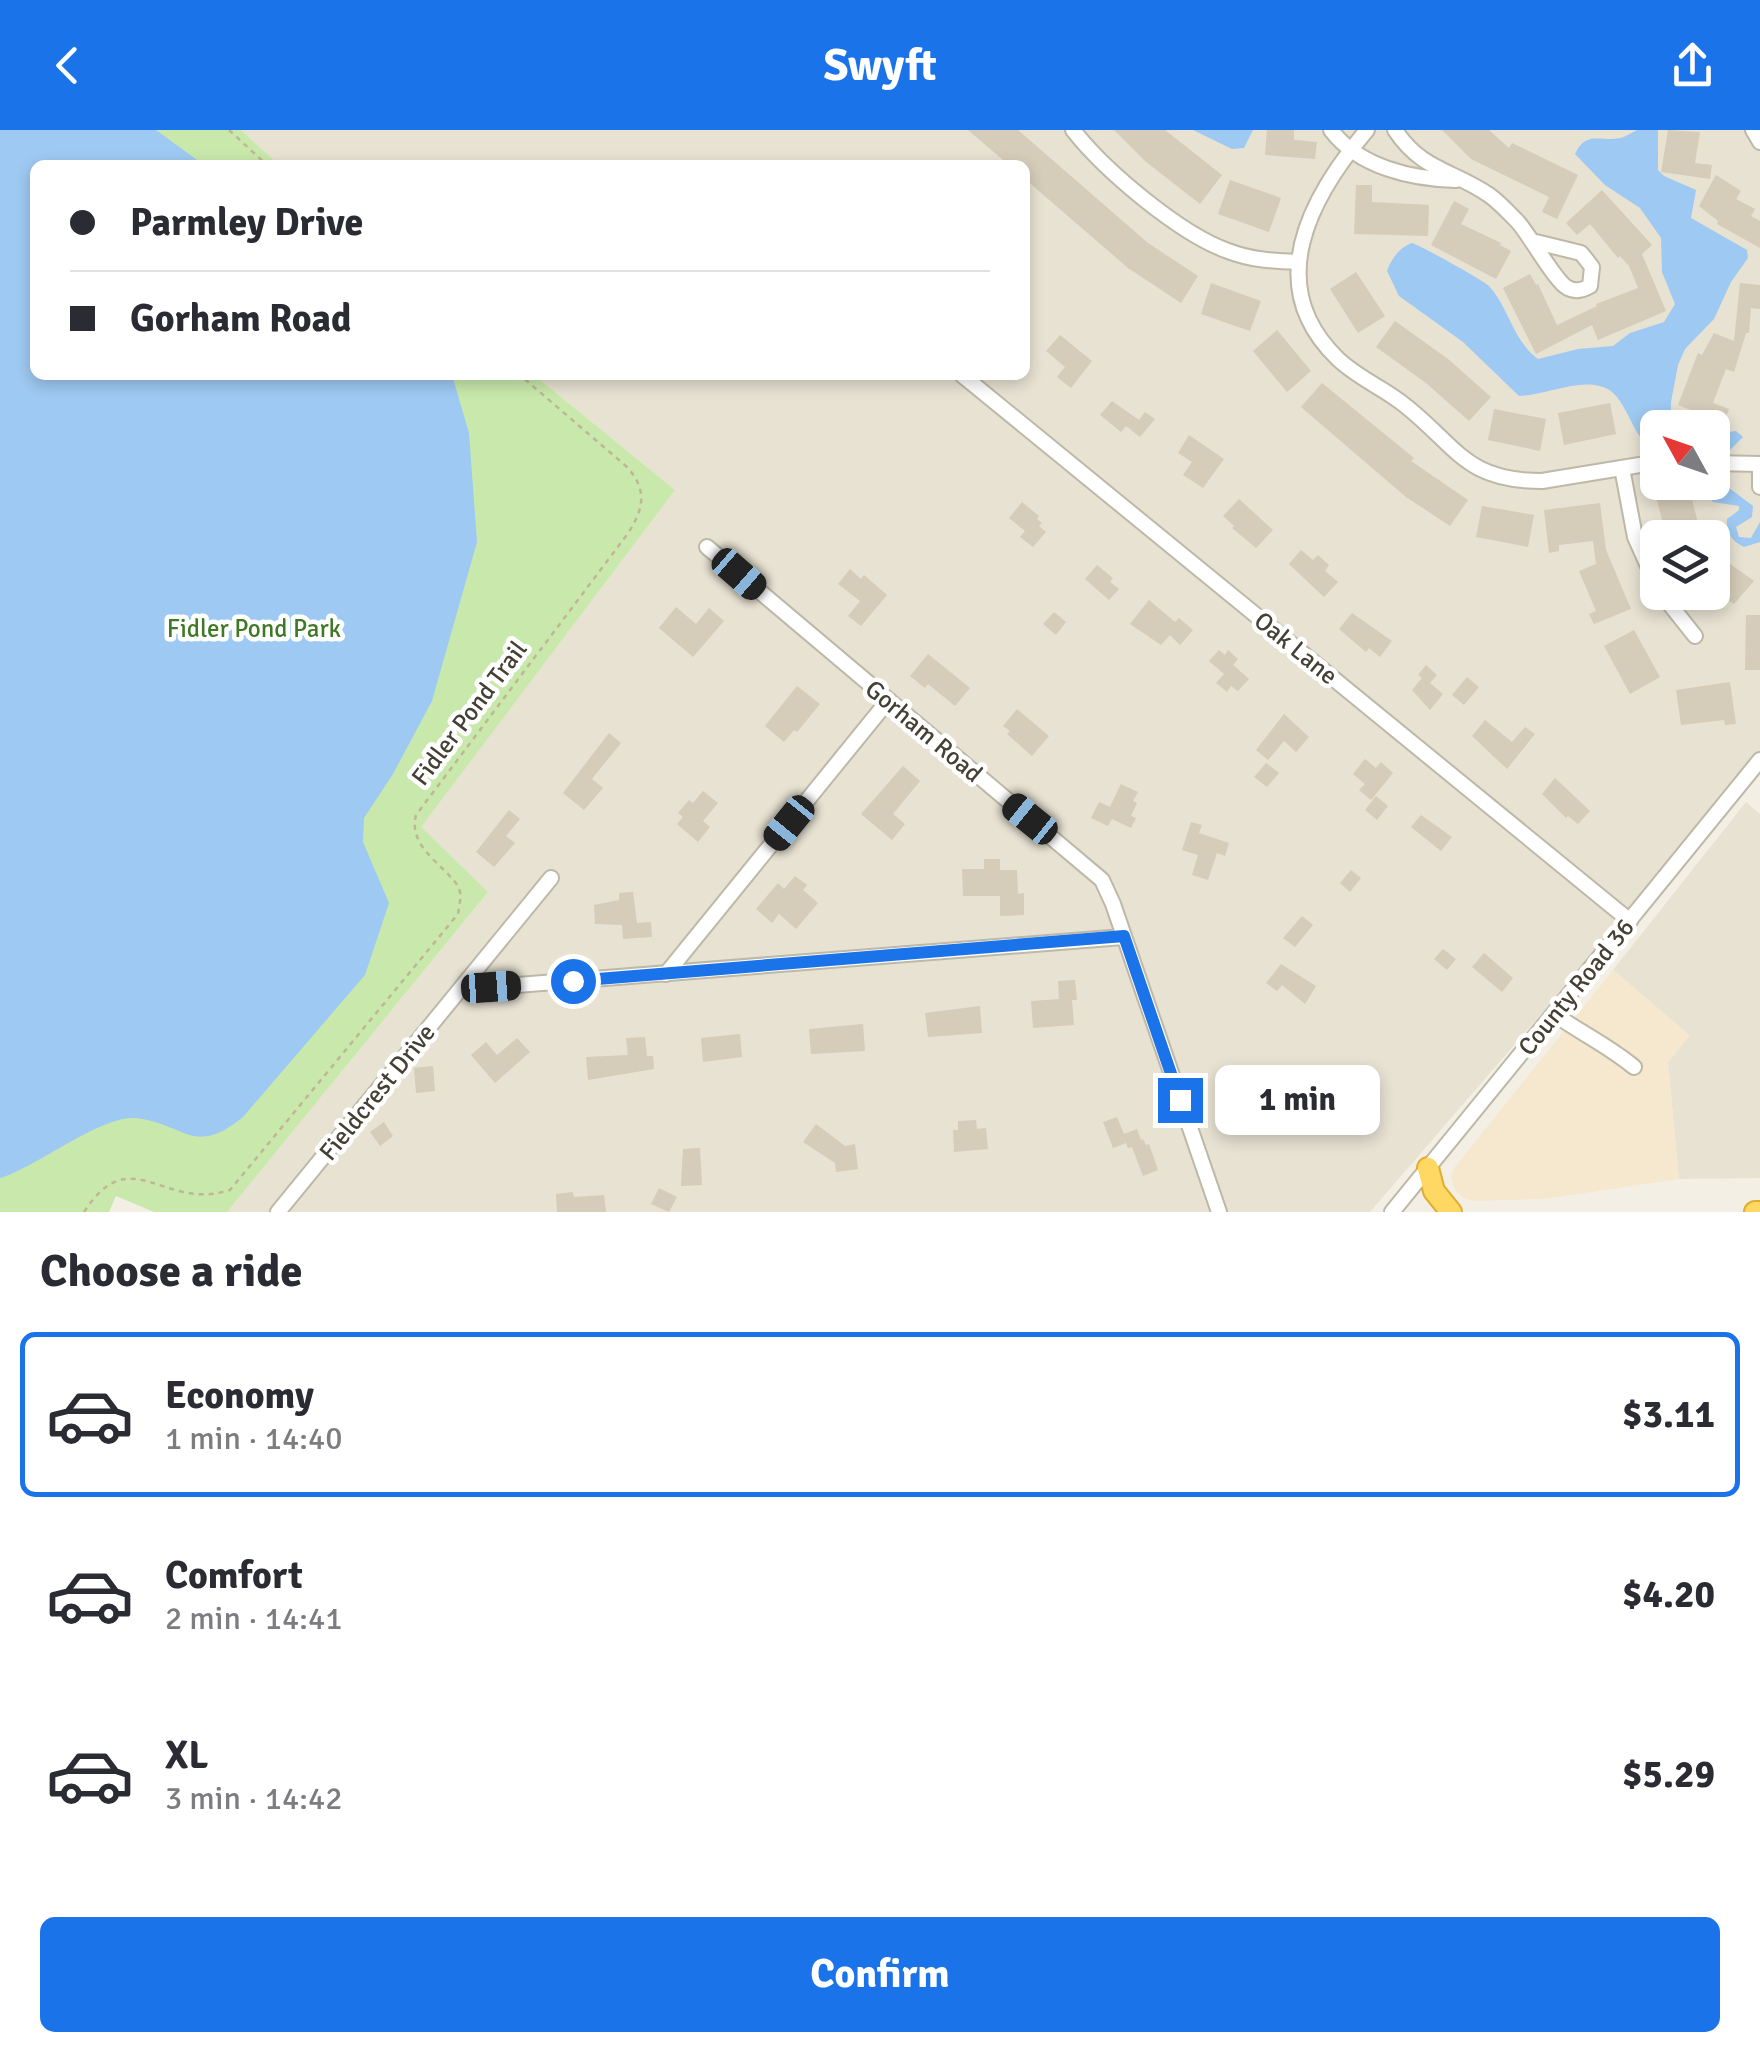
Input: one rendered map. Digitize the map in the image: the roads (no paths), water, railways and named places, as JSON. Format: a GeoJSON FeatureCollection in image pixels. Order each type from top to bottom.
{"type":"FeatureCollection","features":[{"type":"Feature","properties":{"kind":"highway"},"geometry":{"type":"LineString","coordinates":[[1428,1168],[1434,1191],[1451,1212]]}},
{"type":"Feature","properties":{"kind":"street"},"geometry":{"type":"LineString","coordinates":[[1073,130],[1110,170],[1203,240],[1246,257],[1298,262]]}},
{"type":"Feature","properties":{"kind":"street"},"geometry":{"type":"LineString","coordinates":[[1331,130],[1350,151],[1396,172],[1423,179],[1456,180]]}},
{"type":"Feature","properties":{"kind":"street"},"geometry":{"type":"LineString","coordinates":[[1367,130],[1309,214],[1298,262],[1308,314],[1326,346],[1350,370],[1409,408],[1464,460],[1492,474],[1542,481],[1640,465]]}},
{"type":"Feature","properties":{"kind":"street"},"geometry":{"type":"LineString","coordinates":[[1395,130],[1417,156],[1487,194],[1536,242]]}},
{"type":"Feature","properties":{"kind":"street"},"geometry":{"type":"LineString","coordinates":[[1752,130],[1760,142]]}},
{"type":"Feature","properties":{"kind":"street","name":"Oak Lane"},"geometry":{"type":"LineString","coordinates":[[968,380],[1630,921]]}},
{"type":"Feature","properties":{"kind":"street"},"geometry":{"type":"LineString","coordinates":[[1730,464],[1760,465],[1760,487]]}},
{"type":"Feature","properties":{"kind":"street"},"geometry":{"type":"LineString","coordinates":[[1622,468],[1640,548]]}},
{"type":"Feature","properties":{"kind":"street","name":"Gorham Road"},"geometry":{"type":"LineString","coordinates":[[707,547],[887,702],[1095,872],[1108,892],[1219,1212]]}},
{"type":"Feature","properties":{"kind":"street"},"geometry":{"type":"LineString","coordinates":[[1674,610],[1694,636]]}},
{"type":"Feature","properties":{"kind":"street"},"geometry":{"type":"LineString","coordinates":[[666,974],[887,702]]}},
{"type":"Feature","properties":{"kind":"street","name":"County Road 36"},"geometry":{"type":"LineString","coordinates":[[1392,1212],[1760,760]]}},
{"type":"Feature","properties":{"kind":"street","name":"Fieldcrest Drive"},"geometry":{"type":"LineString","coordinates":[[278,1212],[551,878]]}},
{"type":"Feature","properties":{"kind":"street"},"geometry":{"type":"LineString","coordinates":[[491,987],[1124,936]]}},
{"type":"Feature","properties":{"kind":"street"},"geometry":{"type":"LineString","coordinates":[[1554,1014],[1610,1046],[1634,1067]]}},
{"type":"Feature","properties":{"kind":"water","name":"Fidler Pond Park"},"geometry":{"type":"Polygon","coordinates":[[[0,130],[156,130],[197,160],[30,160],[30,380],[453,380],[469,433],[477,542],[432,701],[364,818],[363,842],[389,903],[365,975],[243,1117],[226,1129],[200,1137],[152,1121],[121,1119],[0,1178],[0,130]]]}},
{"type":"Feature","properties":{"kind":"water"},"geometry":{"type":"Polygon","coordinates":[[[1193,130],[1253,130],[1244,148],[1232,149],[1193,130]]]}},
{"type":"Feature","properties":{"kind":"water"},"geometry":{"type":"Polygon","coordinates":[[[1637,130],[1658,130],[1658,170],[1696,190],[1691,218],[1747,250],[1748,258],[1731,282],[1714,319],[1685,349],[1678,365],[1671,410],[1640,410],[1640,436],[1617,397],[1602,387],[1579,385],[1519,396],[1463,342],[1399,296],[1387,271],[1396,254],[1412,243],[1465,271],[1489,286],[1523,343],[1538,359],[1578,349],[1613,346],[1630,333],[1664,322],[1675,304],[1662,272],[1661,238],[1640,208],[1605,185],[1575,154],[1589,139],[1620,138],[1637,130]]]}},
{"type":"Feature","properties":{"kind":"water"},"geometry":{"type":"Polygon","coordinates":[[[1736,431],[1743,437],[1730,450],[1730,432],[1736,431]]]}},
{"type":"Feature","properties":{"kind":"water"},"geometry":{"type":"Polygon","coordinates":[[[1730,489],[1753,506],[1752,517],[1736,527],[1739,537],[1751,538],[1760,522],[1760,542],[1744,547],[1736,542],[1727,519],[1739,506],[1713,502],[1730,500],[1730,489]]]}}]}
